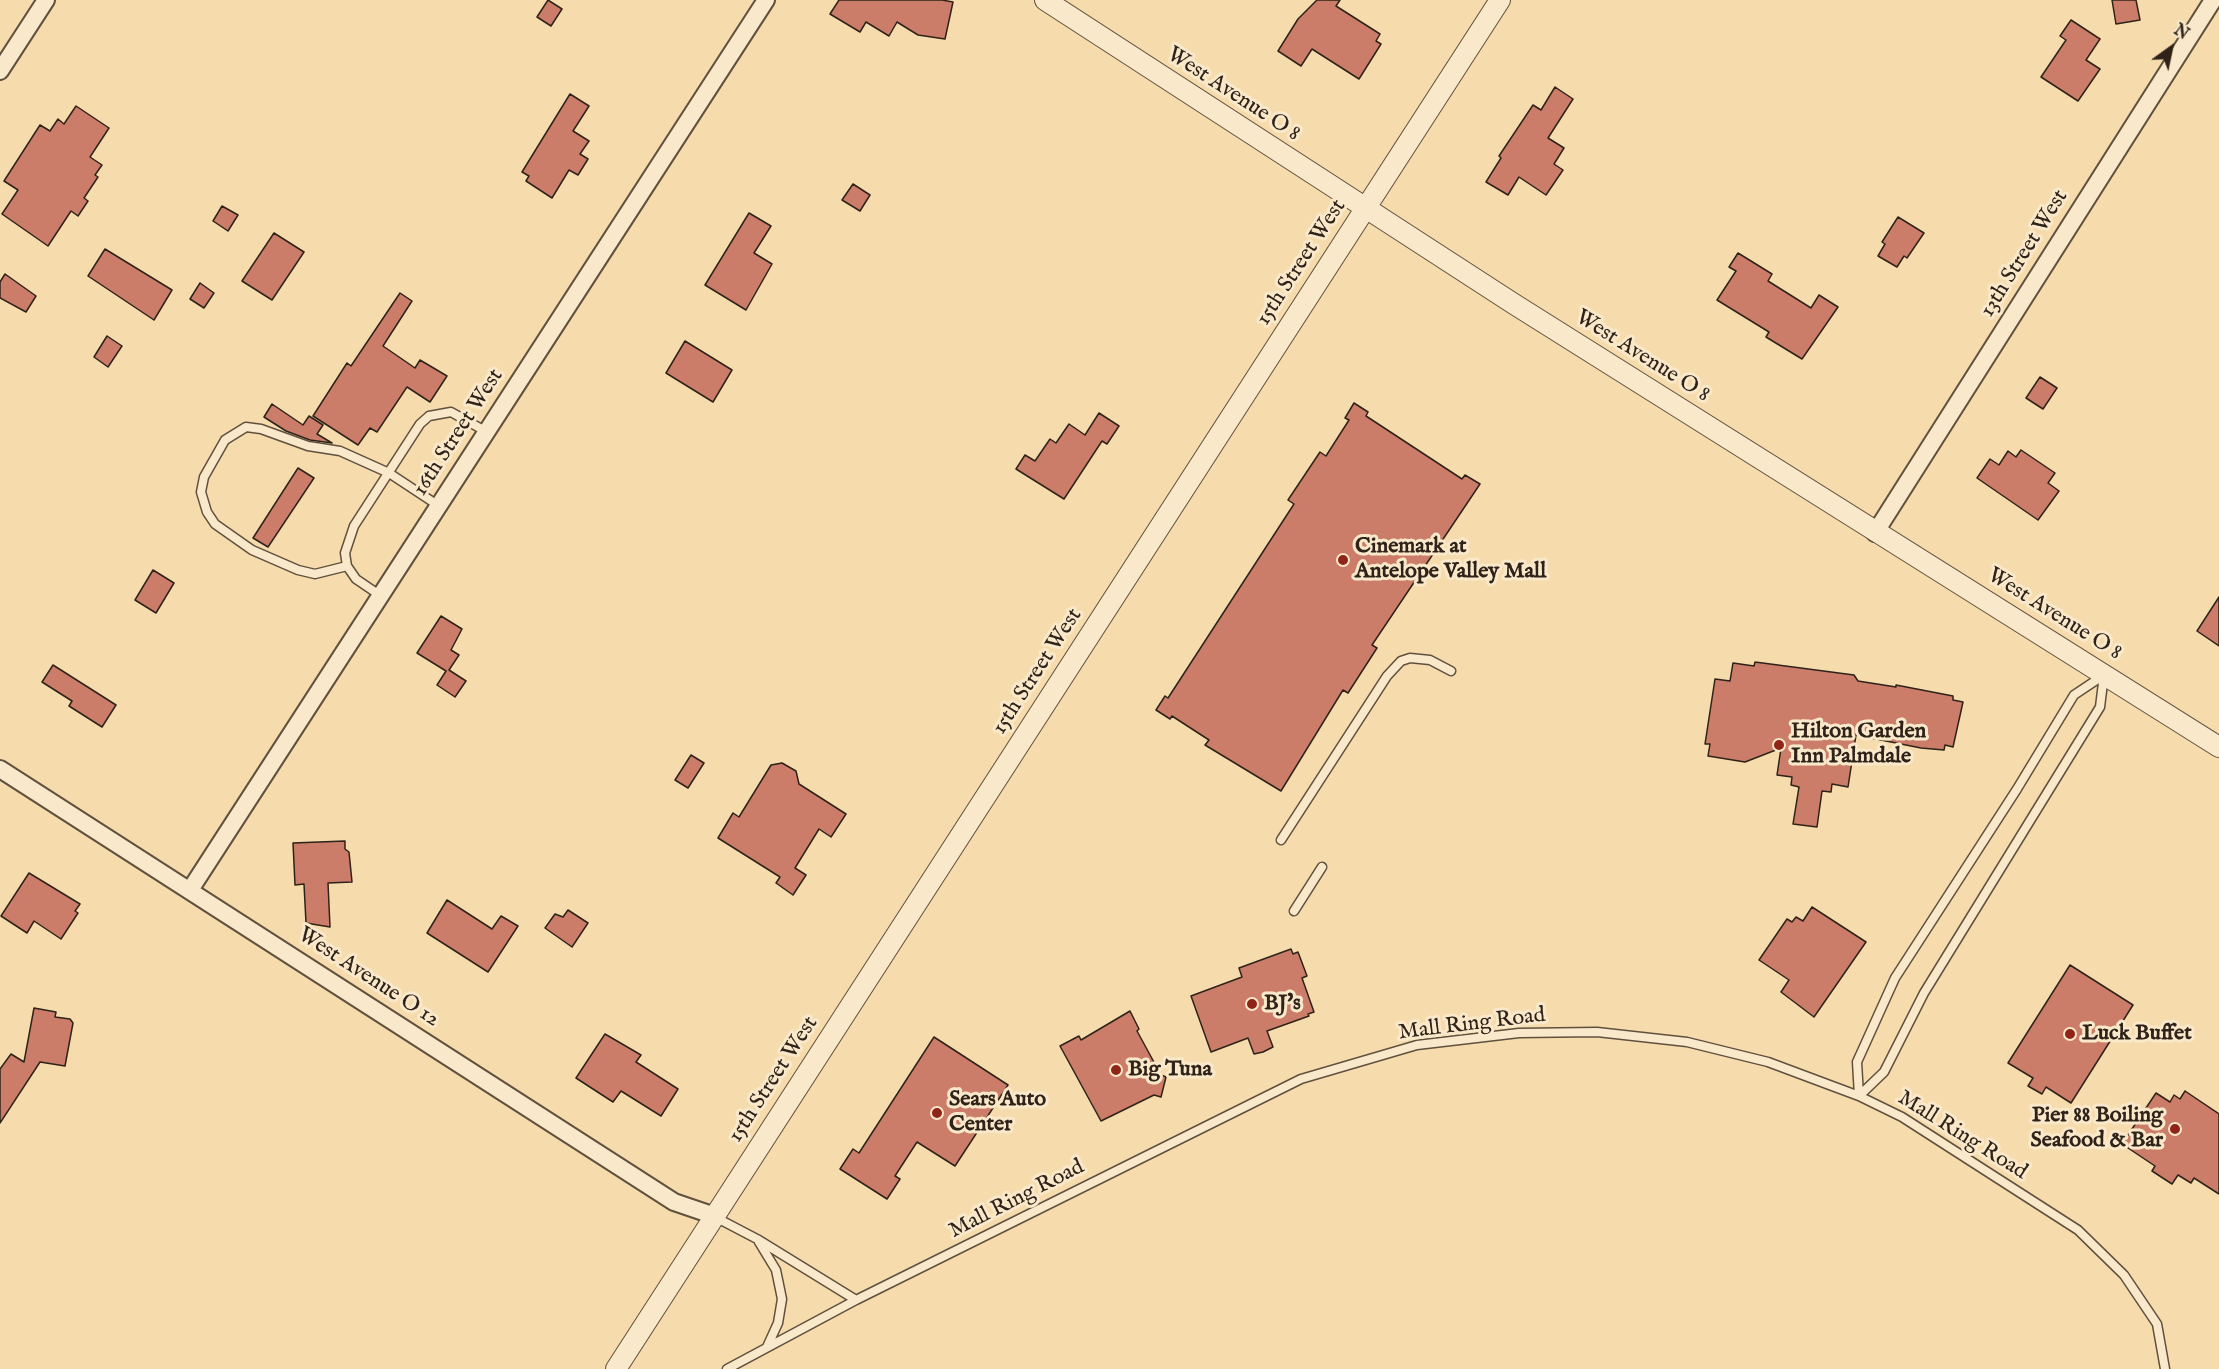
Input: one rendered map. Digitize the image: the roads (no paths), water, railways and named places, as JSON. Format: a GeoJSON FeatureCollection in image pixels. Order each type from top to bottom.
{"type":"FeatureCollection","features":[{"type":"Feature","properties":{"kind":"street"},"geometry":{"type":"LineString","coordinates":[[0,71],[46,0]]}},
{"type":"Feature","properties":{"kind":"street","name":"16th Street West"},"geometry":{"type":"LineString","coordinates":[[190,890],[766,0]]}},
{"type":"Feature","properties":{"kind":"street","name":"West Avenue O 8"},"geometry":{"type":"LineString","coordinates":[[1045,0],[1365,209],[1875,533],[2219,747]]}},
{"type":"Feature","properties":{"kind":"street","name":"15th Street West"},"geometry":{"type":"LineString","coordinates":[[616,1369],[1500,0]]}},
{"type":"Feature","properties":{"kind":"street","name":"13th Street West"},"geometry":{"type":"LineString","coordinates":[[1875,533],[2213,0]]}},
{"type":"Feature","properties":{"kind":"street","name":"West Avenue O 12"},"geometry":{"type":"LineString","coordinates":[[0,769],[674,1202],[715,1216]]}},
{"type":"Feature","properties":{"kind":"lane"},"geometry":{"type":"LineString","coordinates":[[381,596],[356,579],[347,566],[345,553],[348,540],[389,472],[429,416],[451,412],[487,432]]}},
{"type":"Feature","properties":{"kind":"lane"},"geometry":{"type":"LineString","coordinates":[[347,566],[315,574],[278,564],[220,530],[207,512],[201,492],[204,477],[225,440],[246,427],[261,429],[308,446],[340,451],[389,472],[440,506]]}},
{"type":"Feature","properties":{"kind":"lane"},"geometry":{"type":"LineString","coordinates":[[1281,840],[1387,676],[1401,661],[1410,658],[1430,660],[1451,671]]}},
{"type":"Feature","properties":{"kind":"lane"},"geometry":{"type":"LineString","coordinates":[[1859,1096],[1857,1062],[1895,978],[2017,789],[2074,694],[2104,675]]}},
{"type":"Feature","properties":{"kind":"lane"},"geometry":{"type":"LineString","coordinates":[[1859,1096],[1884,1072],[1924,993],[2100,707],[2104,675]]}},
{"type":"Feature","properties":{"kind":"lane"},"geometry":{"type":"LineString","coordinates":[[1294,911],[1322,867]]}},
{"type":"Feature","properties":{"kind":"lane","name":"Mall Ring Road"},"geometry":{"type":"LineString","coordinates":[[727,1369],[856,1300],[1301,1079],[1417,1046],[1537,1032],[1597,1032],[1687,1042],[1768,1062],[1859,1096],[1902,1117],[2078,1230],[2124,1275],[2157,1324],[2165,1369]]}},
{"type":"Feature","properties":{"kind":"lane"},"geometry":{"type":"LineString","coordinates":[[715,1216],[856,1300]]}},
{"type":"Feature","properties":{"kind":"lane"},"geometry":{"type":"LineString","coordinates":[[757,1239],[776,1270],[782,1299],[778,1323],[767,1347]]}},
{"type":"Feature","properties":{"kind":"place","name":"Cinemark at Antelope Valley Mall"},"geometry":{"type":"Point","coordinates":[1343,560]}},
{"type":"Feature","properties":{"kind":"place","name":"Hilton Garden Inn Palmdale"},"geometry":{"type":"Point","coordinates":[1779,745]}},
{"type":"Feature","properties":{"kind":"place","name":"BJ's"},"geometry":{"type":"Point","coordinates":[1252,1004]}},
{"type":"Feature","properties":{"kind":"place","name":"Luck Buffet"},"geometry":{"type":"Point","coordinates":[2070,1034]}},
{"type":"Feature","properties":{"kind":"place","name":"Big Tuna"},"geometry":{"type":"Point","coordinates":[1116,1070]}},
{"type":"Feature","properties":{"kind":"place","name":"Sears Auto Center"},"geometry":{"type":"Point","coordinates":[937,1113]}},
{"type":"Feature","properties":{"kind":"place","name":"Pier 88 Boiling Seafood & Bar"},"geometry":{"type":"Point","coordinates":[2175,1129]}}]}
